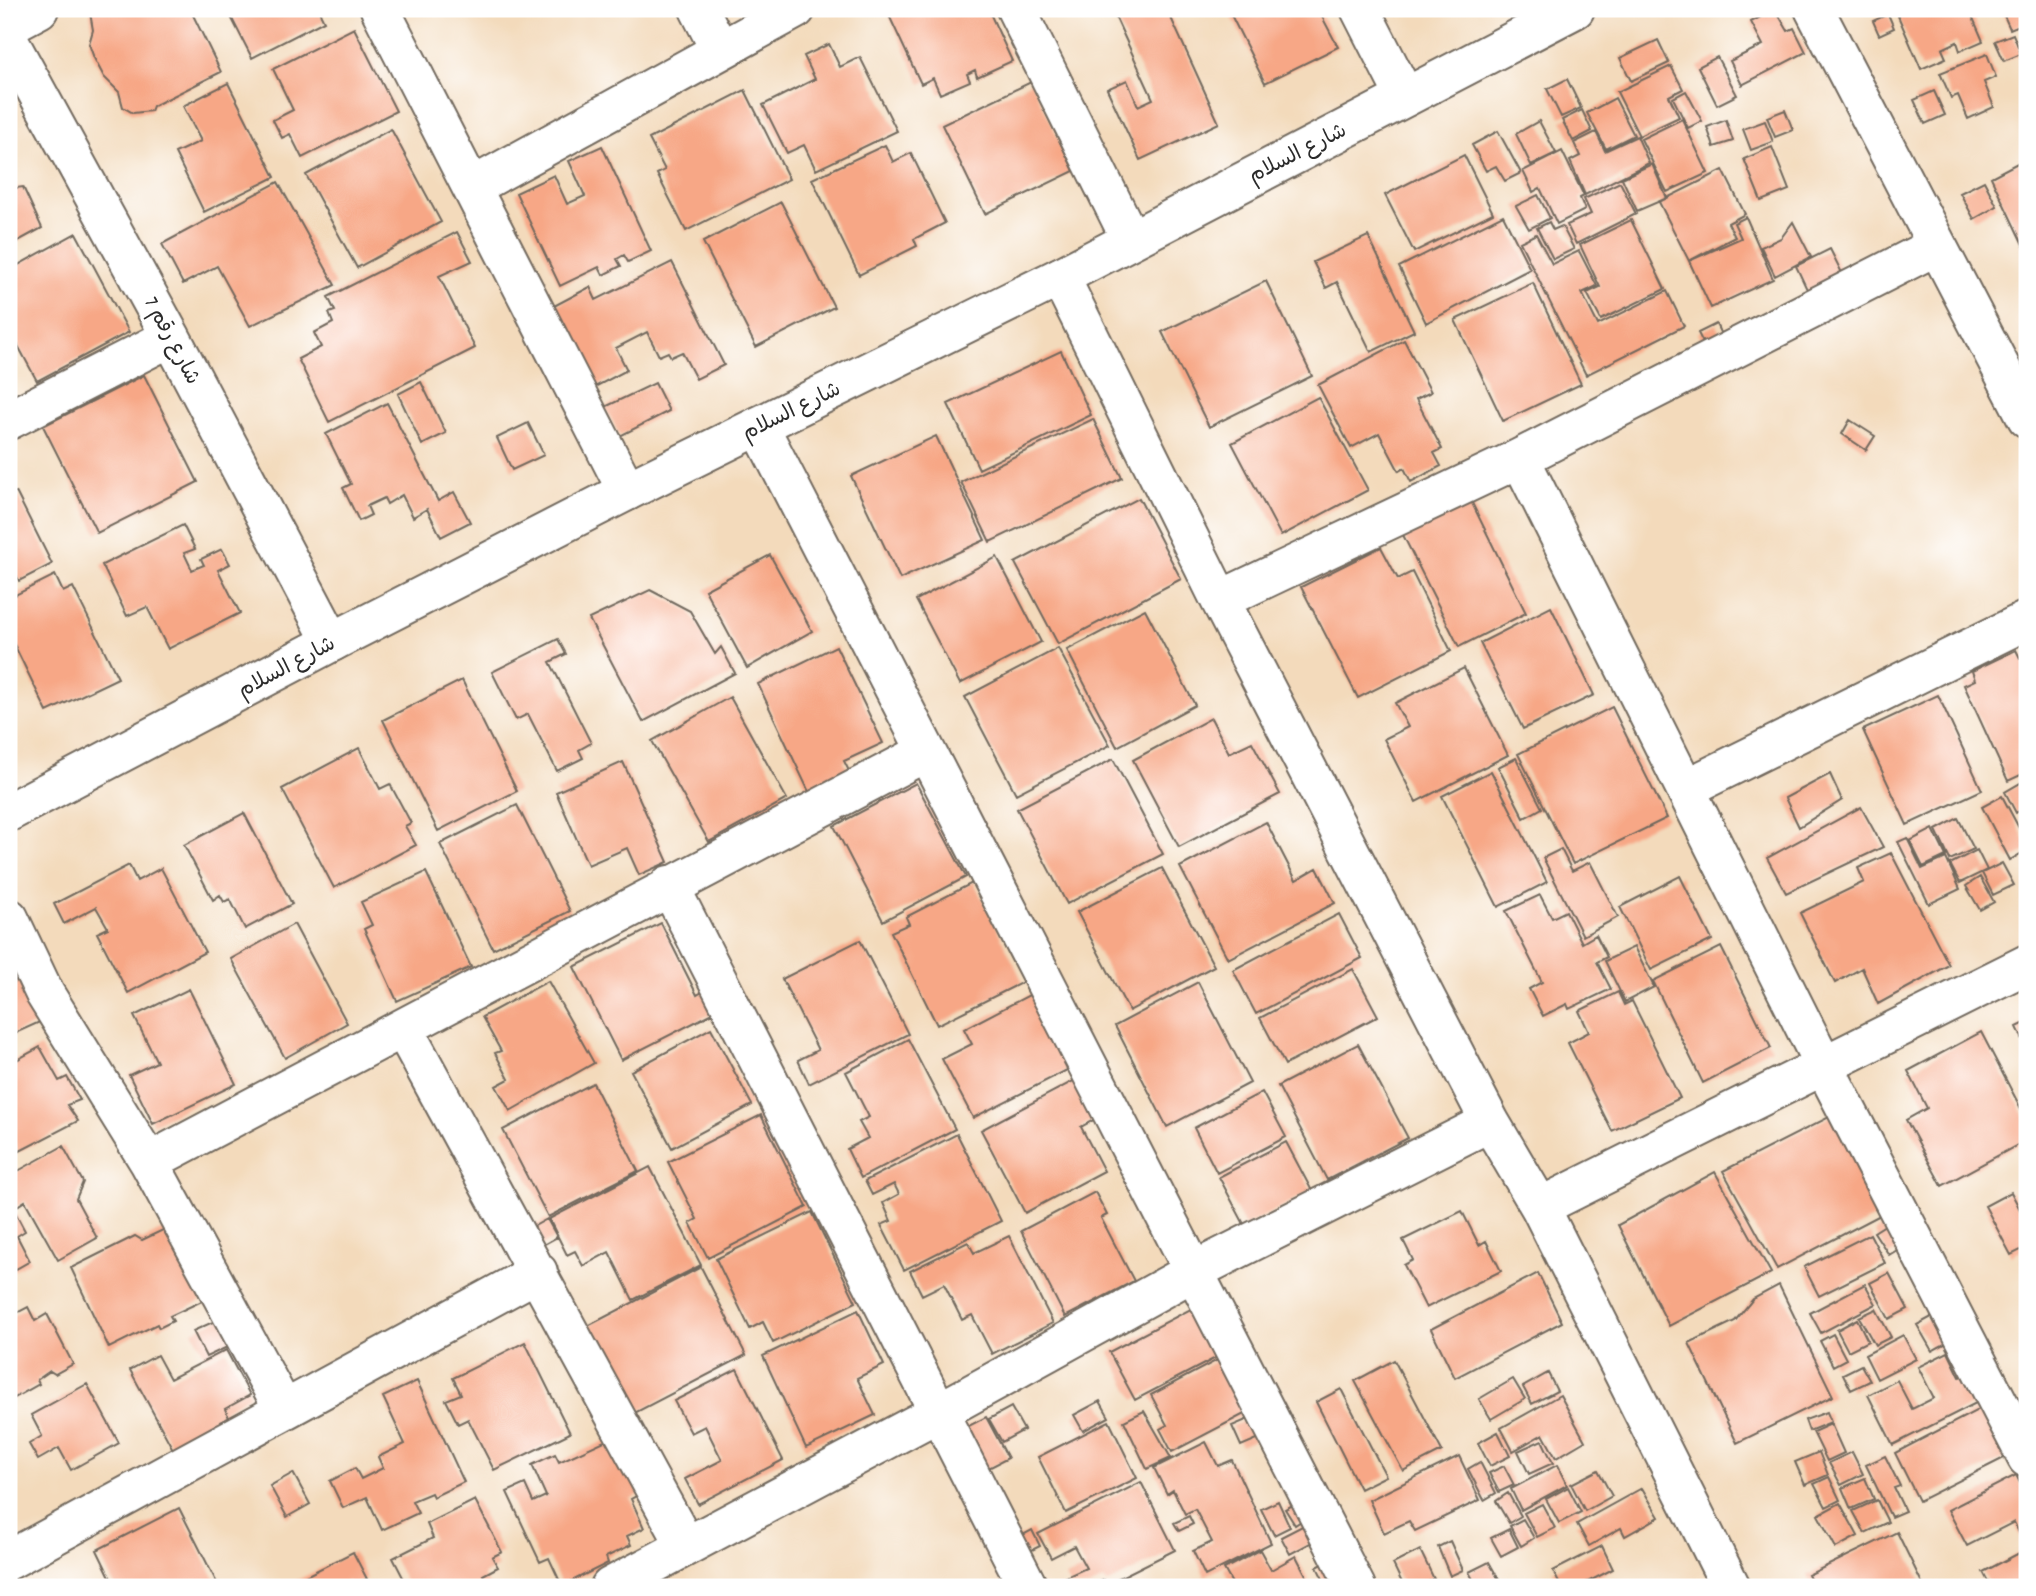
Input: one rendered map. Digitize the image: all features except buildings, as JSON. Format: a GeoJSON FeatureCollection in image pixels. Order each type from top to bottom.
{"type":"FeatureCollection","features":[{"type":"Feature","properties":{"kind":"street"},"geometry":{"type":"LineString","coordinates":[[9,25],[39,9]]}},
{"type":"Feature","properties":{"kind":"street"},"geometry":{"type":"LineString","coordinates":[[380,9],[627,491]]}},
{"type":"Feature","properties":{"kind":"street"},"geometry":{"type":"LineString","coordinates":[[699,9],[719,48]]}},
{"type":"Feature","properties":{"kind":"street"},"geometry":{"type":"LineString","coordinates":[[472,187],[719,48],[796,9]]}},
{"type":"Feature","properties":{"kind":"street"},"geometry":{"type":"LineString","coordinates":[[1016,9],[1130,238]]}},
{"type":"Feature","properties":{"kind":"street"},"geometry":{"type":"LineString","coordinates":[[1360,9],[1405,97]]}},
{"type":"Feature","properties":{"kind":"street","name":"شارع السلام"},"geometry":{"type":"LineString","coordinates":[[9,812],[332,642],[627,491],[1060,277],[1130,238],[1575,9]]}},
{"type":"Feature","properties":{"kind":"street"},"geometry":{"type":"LineString","coordinates":[[1815,9],[2027,418]]}},
{"type":"Feature","properties":{"kind":"street","name":"شارع رقم 7"},"geometry":{"type":"LineString","coordinates":[[9,41],[171,337],[332,642]]}},
{"type":"Feature","properties":{"kind":"street"},"geometry":{"type":"LineString","coordinates":[[1220,600],[1520,458],[1937,246]]}},
{"type":"Feature","properties":{"kind":"street"},"geometry":{"type":"LineString","coordinates":[[1060,277],[1220,600],[1490,1122],[1540,1207],[1731,1587]]}},
{"type":"Feature","properties":{"kind":"street"},"geometry":{"type":"LineString","coordinates":[[9,420],[171,337]]}},
{"type":"Feature","properties":{"kind":"street"},"geometry":{"type":"LineString","coordinates":[[759,426],[923,753],[1196,1270],[1356,1587]]}},
{"type":"Feature","properties":{"kind":"street"},"geometry":{"type":"LineString","coordinates":[[1520,458],[1825,1068],[2027,1458]]}},
{"type":"Feature","properties":{"kind":"street"},"geometry":{"type":"LineString","coordinates":[[1687,788],[2027,620]]}},
{"type":"Feature","properties":{"kind":"street"},"geometry":{"type":"LineString","coordinates":[[149,1162],[923,753]]}},
{"type":"Feature","properties":{"kind":"street"},"geometry":{"type":"LineString","coordinates":[[669,885],[1028,1587]]}},
{"type":"Feature","properties":{"kind":"street"},"geometry":{"type":"LineString","coordinates":[[9,918],[45,993],[149,1162],[283,1408]]}},
{"type":"Feature","properties":{"kind":"street"},"geometry":{"type":"LineString","coordinates":[[1540,1207],[1825,1068],[2027,964]]}},
{"type":"Feature","properties":{"kind":"street"},"geometry":{"type":"LineString","coordinates":[[404,1028],[686,1546]]}},
{"type":"Feature","properties":{"kind":"street"},"geometry":{"type":"LineString","coordinates":[[610,1587],[939,1412],[1196,1270],[1490,1122]]}},
{"type":"Feature","properties":{"kind":"street"},"geometry":{"type":"LineString","coordinates":[[9,1560],[283,1408],[538,1272]]}},
{"type":"Feature","properties":{"kind":"street"},"geometry":{"type":"LineString","coordinates":[[9,1573],[16,1587]]}}]}
